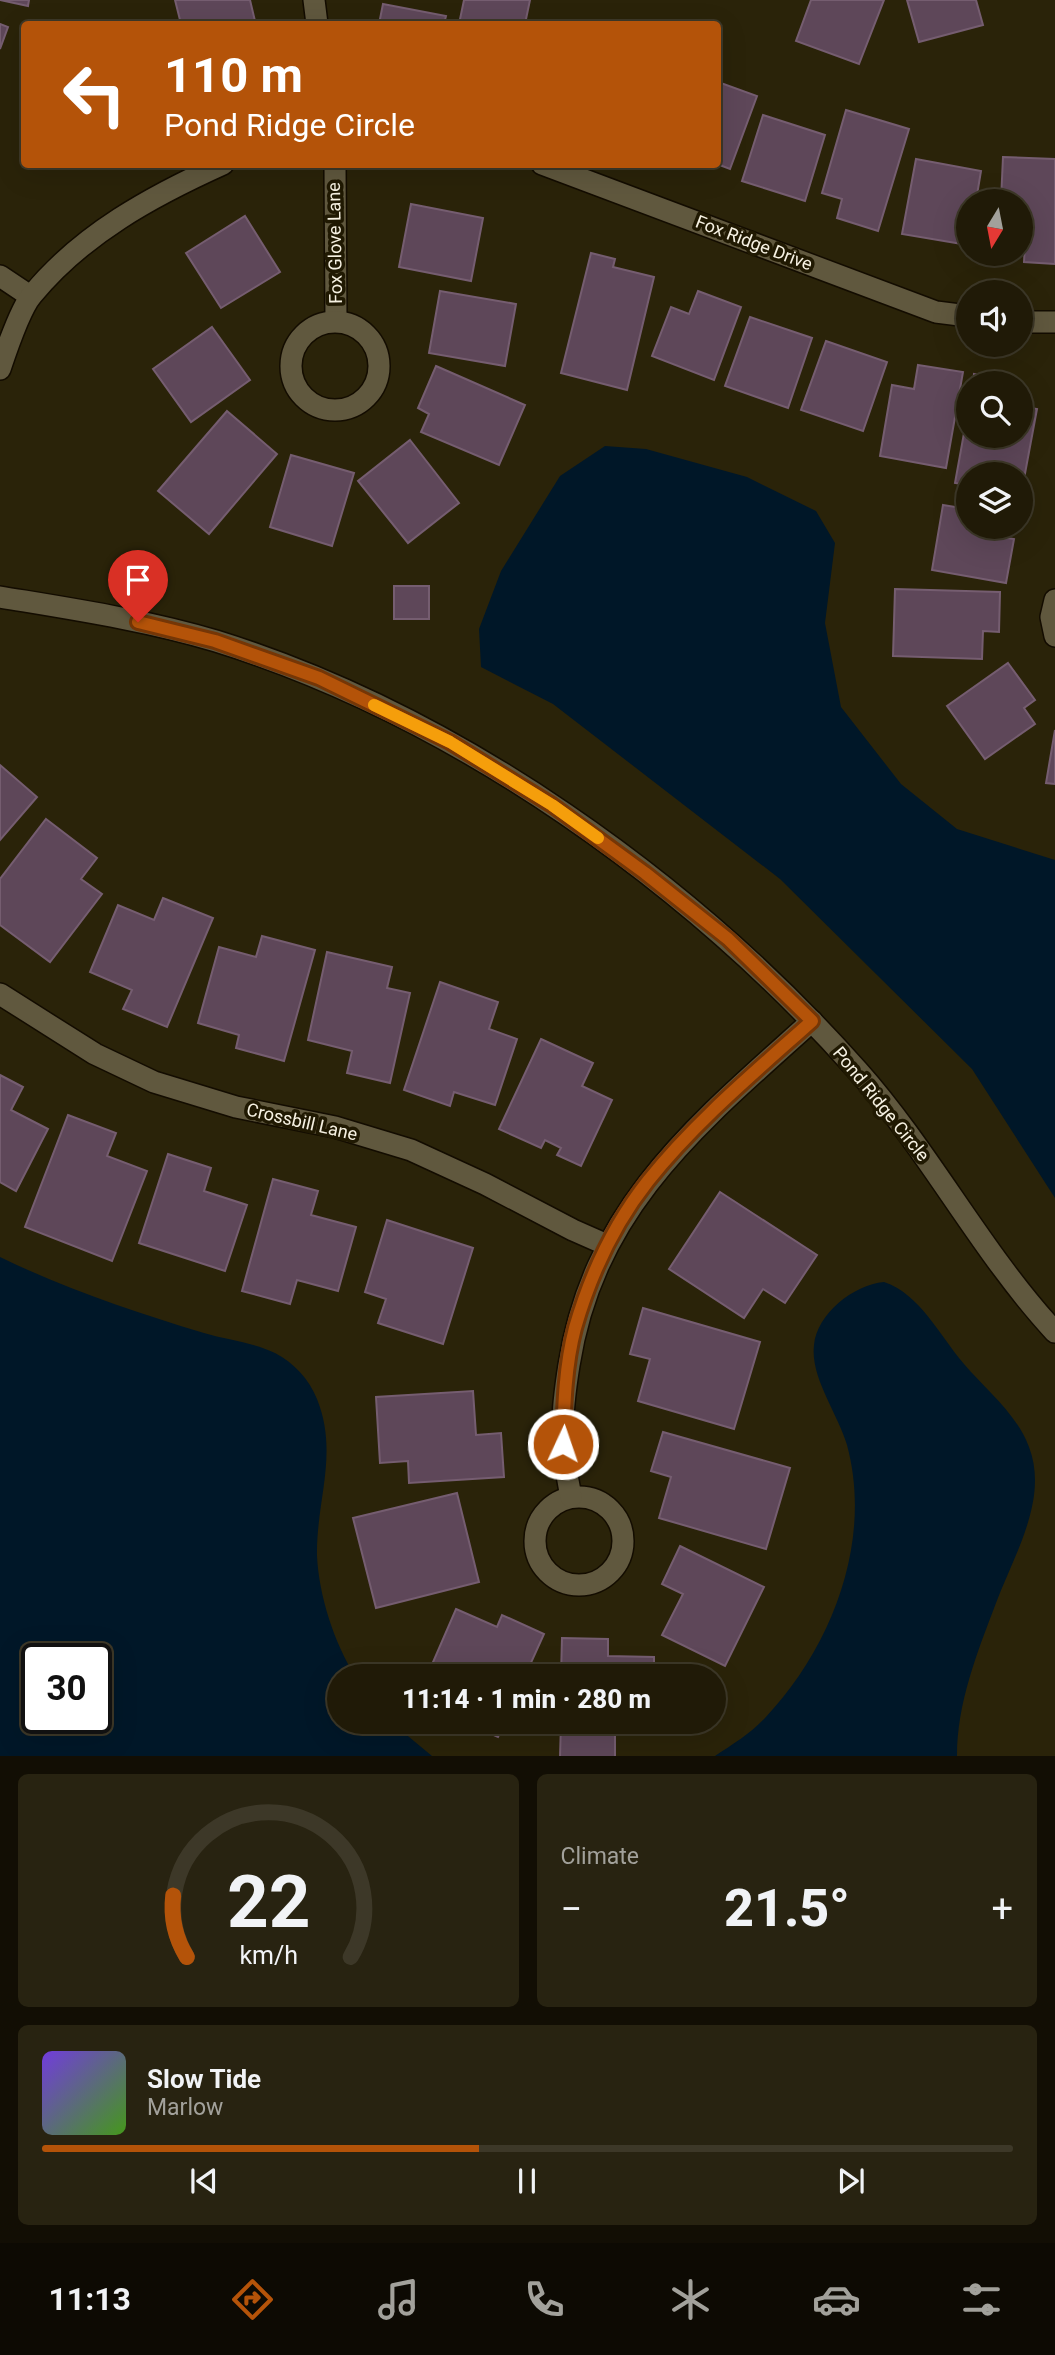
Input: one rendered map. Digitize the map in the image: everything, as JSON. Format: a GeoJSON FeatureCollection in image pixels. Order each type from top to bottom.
{"type":"FeatureCollection","features":[{"type":"Feature","properties":{"kind":"street"},"geometry":{"type":"LineString","coordinates":[[314,0],[317,21]]}},
{"type":"Feature","properties":{"kind":"street"},"geometry":{"type":"LineString","coordinates":[[0,369],[30,296],[101,230],[162,192],[214,168]]}},
{"type":"Feature","properties":{"kind":"street","name":"Fox Glove Lane"},"geometry":{"type":"LineString","coordinates":[[335,168],[336,321]]}},
{"type":"Feature","properties":{"kind":"street","name":"Fox Ridge Drive"},"geometry":{"type":"LineString","coordinates":[[553,168],[936,312],[956,314]]}},
{"type":"Feature","properties":{"kind":"street"},"geometry":{"type":"LineString","coordinates":[[0,276],[30,296]]}},
{"type":"Feature","properties":{"kind":"street","name":"Fox Glove Lane"},"geometry":{"type":"LineString","coordinates":[[336,321],[362,330],[377,353],[379,367],[370,393],[360,402],[334,410],[320,407],[298,390],[292,378],[290,364],[299,339],[322,323],[336,321]]}},
{"type":"Feature","properties":{"kind":"street"},"geometry":{"type":"LineString","coordinates":[[1033,322],[1055,322]]}},
{"type":"Feature","properties":{"kind":"street","name":"Pond Ridge Circle"},"geometry":{"type":"LineString","coordinates":[[0,597],[113,616],[215,641],[319,678],[450,742],[552,805],[645,873],[728,939],[812,1021],[892,1114],[984,1241],[1055,1332]]}},
{"type":"Feature","properties":{"kind":"street"},"geometry":{"type":"LineString","coordinates":[[1055,600],[1051,617],[1055,636]]}},
{"type":"Feature","properties":{"kind":"street","name":"Crossbill Lane"},"geometry":{"type":"LineString","coordinates":[[0,994],[95,1054],[154,1082],[236,1107],[335,1127],[411,1150],[607,1245]]}},
{"type":"Feature","properties":{"kind":"street"},"geometry":{"type":"LineString","coordinates":[[571,1497],[563,1444],[565,1387],[574,1331],[589,1286],[607,1245],[647,1182],[695,1129],[812,1021]]}},
{"type":"Feature","properties":{"kind":"street"},"geometry":{"type":"LineString","coordinates":[[571,1497],[585,1497],[604,1505],[618,1521],[623,1534],[623,1548],[610,1573],[599,1581],[586,1585],[570,1585],[544,1570],[534,1541],[537,1525],[545,1512],[557,1502],[571,1497]]}},
{"type":"Feature","properties":{"kind":"water"},"geometry":{"type":"Polygon","coordinates":[[[605,446],[646,449],[747,477],[816,511],[835,543],[825,623],[841,707],[901,784],[957,829],[1055,860],[1055,1198],[972,1069],[780,879],[553,704],[481,667],[479,629],[501,571],[560,476],[605,446]]]}},
{"type":"Feature","properties":{"kind":"water"},"geometry":{"type":"Polygon","coordinates":[[[0,1257],[75,1290],[126,1308],[266,1349],[282,1357],[300,1372],[317,1399],[323,1419],[326,1458],[318,1535],[318,1571],[324,1603],[348,1664],[327,1664],[327,1734],[405,1734],[432,1756],[0,1756],[0,1257]]]}},
{"type":"Feature","properties":{"kind":"water"},"geometry":{"type":"Polygon","coordinates":[[[884,1282],[897,1288],[919,1306],[964,1364],[1009,1413],[1024,1435],[1034,1467],[1035,1487],[1027,1526],[969,1678],[960,1717],[957,1756],[715,1756],[760,1723],[789,1690],[810,1659],[841,1591],[855,1518],[854,1481],[843,1433],[816,1370],[814,1345],[822,1322],[838,1303],[860,1289],[884,1282]]]}},
{"type":"Feature","properties":{"kind":"building"},"geometry":{"type":"Polygon","coordinates":[[[0,0],[29,0],[28,6],[0,0]]]}},
{"type":"Feature","properties":{"kind":"building"},"geometry":{"type":"Polygon","coordinates":[[[175,0],[250,0],[255,21],[180,21],[175,0]]]}},
{"type":"Feature","properties":{"kind":"building"},"geometry":{"type":"Polygon","coordinates":[[[464,0],[530,0],[526,21],[460,21],[464,0]]]}},
{"type":"Feature","properties":{"kind":"building"},"geometry":{"type":"Polygon","coordinates":[[[811,0],[884,0],[859,64],[796,41],[811,0]]]}},
{"type":"Feature","properties":{"kind":"building"},"geometry":{"type":"Polygon","coordinates":[[[907,0],[976,0],[983,25],[919,42],[907,0]]]}},
{"type":"Feature","properties":{"kind":"building"},"geometry":{"type":"Polygon","coordinates":[[[383,4],[446,16],[445,21],[380,21],[383,4]]]}},
{"type":"Feature","properties":{"kind":"building"},"geometry":{"type":"Polygon","coordinates":[[[0,24],[8,27],[0,49],[0,24]]]}},
{"type":"Feature","properties":{"kind":"building"},"geometry":{"type":"Polygon","coordinates":[[[721,83],[757,96],[730,169],[721,166],[721,83]]]}},
{"type":"Feature","properties":{"kind":"building"},"geometry":{"type":"Polygon","coordinates":[[[846,110],[909,129],[878,231],[837,218],[842,199],[822,193],[846,110]]]}},
{"type":"Feature","properties":{"kind":"building"},"geometry":{"type":"Polygon","coordinates":[[[763,115],[825,135],[805,201],[742,181],[763,115]]]}},
{"type":"Feature","properties":{"kind":"building"},"geometry":{"type":"Polygon","coordinates":[[[1003,157],[1055,159],[1055,264],[1033,263],[1033,189],[1002,189],[1003,157]]]}},
{"type":"Feature","properties":{"kind":"building"},"geometry":{"type":"Polygon","coordinates":[[[916,159],[981,171],[978,189],[956,189],[956,243],[902,234],[916,159]]]}},
{"type":"Feature","properties":{"kind":"building"},"geometry":{"type":"Polygon","coordinates":[[[411,204],[483,218],[471,281],[399,267],[411,204]]]}},
{"type":"Feature","properties":{"kind":"building"},"geometry":{"type":"Polygon","coordinates":[[[245,216],[280,272],[221,308],[186,253],[245,216]]]}},
{"type":"Feature","properties":{"kind":"building"},"geometry":{"type":"Polygon","coordinates":[[[591,253],[615,259],[613,267],[654,277],[627,390],[561,373],[591,253]]]}},
{"type":"Feature","properties":{"kind":"building"},"geometry":{"type":"Polygon","coordinates":[[[440,291],[516,304],[505,366],[429,353],[440,291]]]}},
{"type":"Feature","properties":{"kind":"building"},"geometry":{"type":"Polygon","coordinates":[[[698,291],[741,307],[714,380],[652,356],[671,307],[689,314],[698,291]]]}},
{"type":"Feature","properties":{"kind":"building"},"geometry":{"type":"Polygon","coordinates":[[[750,317],[812,338],[788,408],[725,386],[750,317]]]}},
{"type":"Feature","properties":{"kind":"building"},"geometry":{"type":"Polygon","coordinates":[[[212,327],[250,380],[191,422],[153,369],[212,327]]]}},
{"type":"Feature","properties":{"kind":"building"},"geometry":{"type":"Polygon","coordinates":[[[826,341],[887,362],[863,431],[801,410],[826,341]]]}},
{"type":"Feature","properties":{"kind":"building"},"geometry":{"type":"Polygon","coordinates":[[[918,365],[957,371],[956,412],[946,468],[880,456],[892,385],[914,389],[918,365]]]}},
{"type":"Feature","properties":{"kind":"building"},"geometry":{"type":"Polygon","coordinates":[[[436,366],[525,405],[499,465],[421,432],[429,414],[418,408],[436,366]]]}},
{"type":"Feature","properties":{"kind":"building"},"geometry":{"type":"Polygon","coordinates":[[[1033,408],[1037,409],[1033,430],[1033,408]]]}},
{"type":"Feature","properties":{"kind":"building"},"geometry":{"type":"Polygon","coordinates":[[[227,411],[277,454],[209,534],[158,491],[227,411]]]}},
{"type":"Feature","properties":{"kind":"building"},"geometry":{"type":"Polygon","coordinates":[[[410,440],[459,503],[408,543],[358,481],[410,440]]]}},
{"type":"Feature","properties":{"kind":"building"},"geometry":{"type":"Polygon","coordinates":[[[961,448],[1030,448],[1027,462],[959,462],[961,448]]]}},
{"type":"Feature","properties":{"kind":"building"},"geometry":{"type":"Polygon","coordinates":[[[291,455],[354,473],[332,546],[270,527],[291,455]]]}},
{"type":"Feature","properties":{"kind":"building"},"geometry":{"type":"Polygon","coordinates":[[[943,505],[956,507],[956,539],[1014,539],[1006,583],[932,570],[943,505]]]}},
{"type":"Feature","properties":{"kind":"building"},"geometry":{"type":"Polygon","coordinates":[[[394,586],[429,586],[429,619],[394,619],[394,586]]]}},
{"type":"Feature","properties":{"kind":"building"},"geometry":{"type":"Polygon","coordinates":[[[895,589],[1000,592],[999,632],[983,631],[982,659],[893,656],[895,589]]]}},
{"type":"Feature","properties":{"kind":"building"},"geometry":{"type":"Polygon","coordinates":[[[1008,663],[1035,700],[1024,708],[1035,724],[985,759],[947,706],[1008,663]]]}},
{"type":"Feature","properties":{"kind":"building"},"geometry":{"type":"Polygon","coordinates":[[[1055,730],[1055,784],[1046,783],[1055,730]]]}},
{"type":"Feature","properties":{"kind":"building"},"geometry":{"type":"Polygon","coordinates":[[[0,765],[37,797],[0,840],[0,765]]]}},
{"type":"Feature","properties":{"kind":"building"},"geometry":{"type":"Polygon","coordinates":[[[46,819],[97,858],[81,879],[102,894],[50,962],[0,925],[0,879],[46,819]]]}},
{"type":"Feature","properties":{"kind":"building"},"geometry":{"type":"Polygon","coordinates":[[[163,898],[213,918],[167,1027],[123,1009],[132,990],[90,972],[118,905],[154,920],[163,898]]]}},
{"type":"Feature","properties":{"kind":"building"},"geometry":{"type":"Polygon","coordinates":[[[262,936],[315,950],[284,1061],[236,1048],[239,1035],[198,1023],[219,947],[256,957],[262,936]]]}},
{"type":"Feature","properties":{"kind":"building"},"geometry":{"type":"Polygon","coordinates":[[[327,952],[392,967],[387,988],[410,993],[390,1083],[347,1073],[352,1051],[308,1040],[327,952]]]}},
{"type":"Feature","properties":{"kind":"building"},"geometry":{"type":"Polygon","coordinates":[[[440,982],[498,1002],[489,1029],[517,1039],[495,1105],[454,1092],[450,1106],[404,1090],[440,982]]]}},
{"type":"Feature","properties":{"kind":"building"},"geometry":{"type":"Polygon","coordinates":[[[541,1039],[593,1063],[582,1086],[612,1100],[581,1166],[557,1155],[561,1148],[545,1140],[541,1148],[499,1129],[541,1039]]]}},
{"type":"Feature","properties":{"kind":"building"},"geometry":{"type":"Polygon","coordinates":[[[0,1075],[23,1087],[11,1110],[48,1129],[16,1191],[0,1182],[0,1075]]]}},
{"type":"Feature","properties":{"kind":"building"},"geometry":{"type":"Polygon","coordinates":[[[68,1115],[116,1133],[107,1156],[147,1171],[112,1261],[25,1227],[68,1115]]]}},
{"type":"Feature","properties":{"kind":"building"},"geometry":{"type":"Polygon","coordinates":[[[168,1154],[211,1168],[204,1191],[247,1205],[225,1271],[139,1243],[168,1154]]]}},
{"type":"Feature","properties":{"kind":"building"},"geometry":{"type":"Polygon","coordinates":[[[273,1179],[318,1191],[311,1215],[356,1227],[338,1291],[297,1280],[290,1304],[242,1291],[273,1179]]]}},
{"type":"Feature","properties":{"kind":"building"},"geometry":{"type":"Polygon","coordinates":[[[720,1192],[817,1255],[785,1303],[763,1289],[744,1318],[669,1269],[720,1192]]]}},
{"type":"Feature","properties":{"kind":"building"},"geometry":{"type":"Polygon","coordinates":[[[387,1220],[473,1248],[443,1344],[378,1323],[386,1299],[365,1292],[387,1220]]]}},
{"type":"Feature","properties":{"kind":"building"},"geometry":{"type":"Polygon","coordinates":[[[643,1308],[760,1342],[734,1429],[638,1401],[650,1359],[630,1354],[643,1308]]]}},
{"type":"Feature","properties":{"kind":"building"},"geometry":{"type":"Polygon","coordinates":[[[473,1391],[476,1435],[501,1433],[504,1477],[409,1483],[408,1461],[380,1463],[376,1397],[473,1391]]]}},
{"type":"Feature","properties":{"kind":"building"},"geometry":{"type":"Polygon","coordinates":[[[663,1432],[790,1468],[766,1549],[659,1518],[671,1477],[651,1471],[663,1432]]]}},
{"type":"Feature","properties":{"kind":"building"},"geometry":{"type":"Polygon","coordinates":[[[457,1493],[479,1582],[376,1608],[353,1518],[457,1493]]]}},
{"type":"Feature","properties":{"kind":"building"},"geometry":{"type":"Polygon","coordinates":[[[680,1546],[764,1587],[726,1664],[662,1635],[683,1594],[662,1584],[680,1546]]]}},
{"type":"Feature","properties":{"kind":"building"},"geometry":{"type":"Polygon","coordinates":[[[456,1609],[497,1627],[502,1615],[544,1634],[530,1664],[432,1664],[456,1609]]]}},
{"type":"Feature","properties":{"kind":"building"},"geometry":{"type":"Polygon","coordinates":[[[562,1638],[608,1639],[608,1656],[654,1657],[654,1664],[561,1664],[562,1638]]]}},
{"type":"Feature","properties":{"kind":"building"},"geometry":{"type":"Polygon","coordinates":[[[561,1734],[615,1734],[615,1756],[560,1756],[561,1734]]]}},
{"type":"Feature","properties":{"kind":"slow traffic"},"geometry":{"type":"LineString","coordinates":[[374,705],[450,742],[552,805],[598,838]]}},
{"type":"Feature","properties":{"kind":"route"},"geometry":{"type":"LineString","coordinates":[[138,622],[215,641],[319,678],[450,742],[552,805],[645,873],[728,939],[812,1021],[695,1129],[647,1182],[607,1245],[589,1286],[574,1331],[565,1387],[563,1444]]}}]}
